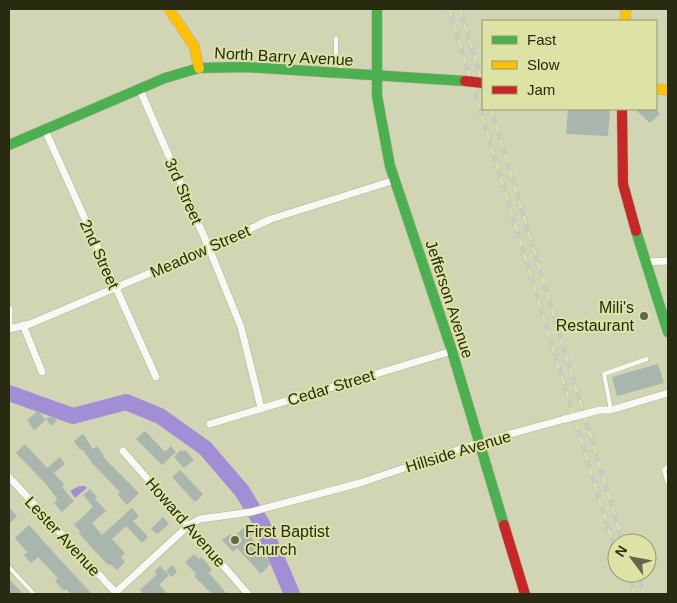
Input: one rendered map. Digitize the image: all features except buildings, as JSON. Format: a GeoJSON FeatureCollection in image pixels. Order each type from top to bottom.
{"type":"FeatureCollection","features":[{"type":"Feature","properties":{"kind":"street"},"geometry":{"type":"LineString","coordinates":[[168,9],[194,46],[199,68]]}},
{"type":"Feature","properties":{"kind":"street","name":"Jefferson Avenue"},"geometry":{"type":"LineString","coordinates":[[377,9],[377,96],[390,166],[452,351],[478,444],[525,594]]}},
{"type":"Feature","properties":{"kind":"street","name":"North Barry Avenue"},"geometry":{"type":"LineString","coordinates":[[9,145],[173,75],[199,68],[245,67],[377,77],[482,82]]}},
{"type":"Feature","properties":{"kind":"street","name":"3rd Street"},"geometry":{"type":"LineString","coordinates":[[140,90],[209,248],[241,327],[261,408]]}},
{"type":"Feature","properties":{"kind":"street"},"geometry":{"type":"LineString","coordinates":[[622,110],[623,184],[645,262],[668,332]]}},
{"type":"Feature","properties":{"kind":"street","name":"2nd Street"},"geometry":{"type":"LineString","coordinates":[[44,130],[156,377]]}},
{"type":"Feature","properties":{"kind":"street","name":"Meadow Street"},"geometry":{"type":"LineString","coordinates":[[9,328],[30,324],[209,248],[271,219],[395,180]]}},
{"type":"Feature","properties":{"kind":"street"},"geometry":{"type":"LineString","coordinates":[[645,262],[668,261]]}},
{"type":"Feature","properties":{"kind":"street"},"geometry":{"type":"LineString","coordinates":[[9,309],[9,328]]}},
{"type":"Feature","properties":{"kind":"street"},"geometry":{"type":"LineString","coordinates":[[23,326],[42,372]]}},
{"type":"Feature","properties":{"kind":"street","name":"Cedar Street"},"geometry":{"type":"LineString","coordinates":[[210,424],[452,351]]}},
{"type":"Feature","properties":{"kind":"street","name":"Hillside Avenue"},"geometry":{"type":"LineString","coordinates":[[189,525],[200,519],[247,513],[360,483],[478,444],[600,410],[611,410],[668,393]]}},
{"type":"Feature","properties":{"kind":"street","name":"Howard Avenue"},"geometry":{"type":"LineString","coordinates":[[123,451],[248,594]]}},
{"type":"Feature","properties":{"kind":"street","name":"Lester Avenue"},"geometry":{"type":"LineString","coordinates":[[9,477],[115,594]]}},
{"type":"Feature","properties":{"kind":"street"},"geometry":{"type":"LineString","coordinates":[[115,594],[189,525]]}},
{"type":"Feature","properties":{"kind":"lane"},"geometry":{"type":"LineString","coordinates":[[336,38],[336,62],[340,62],[340,74]]}},
{"type":"Feature","properties":{"kind":"lane"},"geometry":{"type":"LineString","coordinates":[[611,410],[604,374],[647,359]]}},
{"type":"Feature","properties":{"kind":"lane"},"geometry":{"type":"LineString","coordinates":[[668,466],[664,470],[666,481],[668,482]]}},
{"type":"Feature","properties":{"kind":"lane"},"geometry":{"type":"LineString","coordinates":[[9,567],[34,594]]}},
{"type":"Feature","properties":{"kind":"shaded area"},"geometry":{"type":"Polygon","coordinates":[[[79,486],[87,488],[75,498],[70,491],[79,486]]]}},
{"type":"Feature","properties":{"kind":"waterway"},"geometry":{"type":"LineString","coordinates":[[9,393],[73,416],[126,402],[160,416],[205,448],[242,491],[262,524],[292,594]]}},
{"type":"Feature","properties":{"kind":"railway"},"geometry":{"type":"LineString","coordinates":[[449,9],[610,533]]}},
{"type":"Feature","properties":{"kind":"railway"},"geometry":{"type":"LineString","coordinates":[[460,9],[482,82]]}},
{"type":"Feature","properties":{"kind":"railway"},"geometry":{"type":"LineString","coordinates":[[491,110],[620,533]]}},
{"type":"Feature","properties":{"kind":"railway"},"geometry":{"type":"LineString","coordinates":[[631,583],[634,594]]}},
{"type":"Feature","properties":{"kind":"railway"},"geometry":{"type":"LineString","coordinates":[[640,583],[644,594]]}},
{"type":"Feature","properties":{"kind":"traffic: fast"},"geometry":{"type":"LineString","coordinates":[[377,9],[377,96],[390,166],[452,351],[504,525]]}},
{"type":"Feature","properties":{"kind":"traffic: fast"},"geometry":{"type":"LineString","coordinates":[[9,145],[165,78],[199,68],[245,67],[465,81]]}},
{"type":"Feature","properties":{"kind":"traffic: fast"},"geometry":{"type":"LineString","coordinates":[[636,231],[668,332]]}},
{"type":"Feature","properties":{"kind":"traffic: slow"},"geometry":{"type":"LineString","coordinates":[[169,9],[194,46],[199,68]]}},
{"type":"Feature","properties":{"kind":"traffic: slow"},"geometry":{"type":"LineString","coordinates":[[625,20],[626,9]]}},
{"type":"Feature","properties":{"kind":"traffic: slow"},"geometry":{"type":"LineString","coordinates":[[657,89],[668,90]]}},
{"type":"Feature","properties":{"kind":"traffic: jam"},"geometry":{"type":"LineString","coordinates":[[465,81],[482,83]]}},
{"type":"Feature","properties":{"kind":"traffic: jam"},"geometry":{"type":"LineString","coordinates":[[622,110],[623,184],[636,231]]}},
{"type":"Feature","properties":{"kind":"traffic: jam"},"geometry":{"type":"LineString","coordinates":[[504,525],[525,594]]}},
{"type":"Feature","properties":{"kind":"place","name":"Mili's Restaurant"},"geometry":{"type":"Point","coordinates":[644,316]}},
{"type":"Feature","properties":{"kind":"place","name":"First Baptist Church"},"geometry":{"type":"Point","coordinates":[235,540]}}]}
